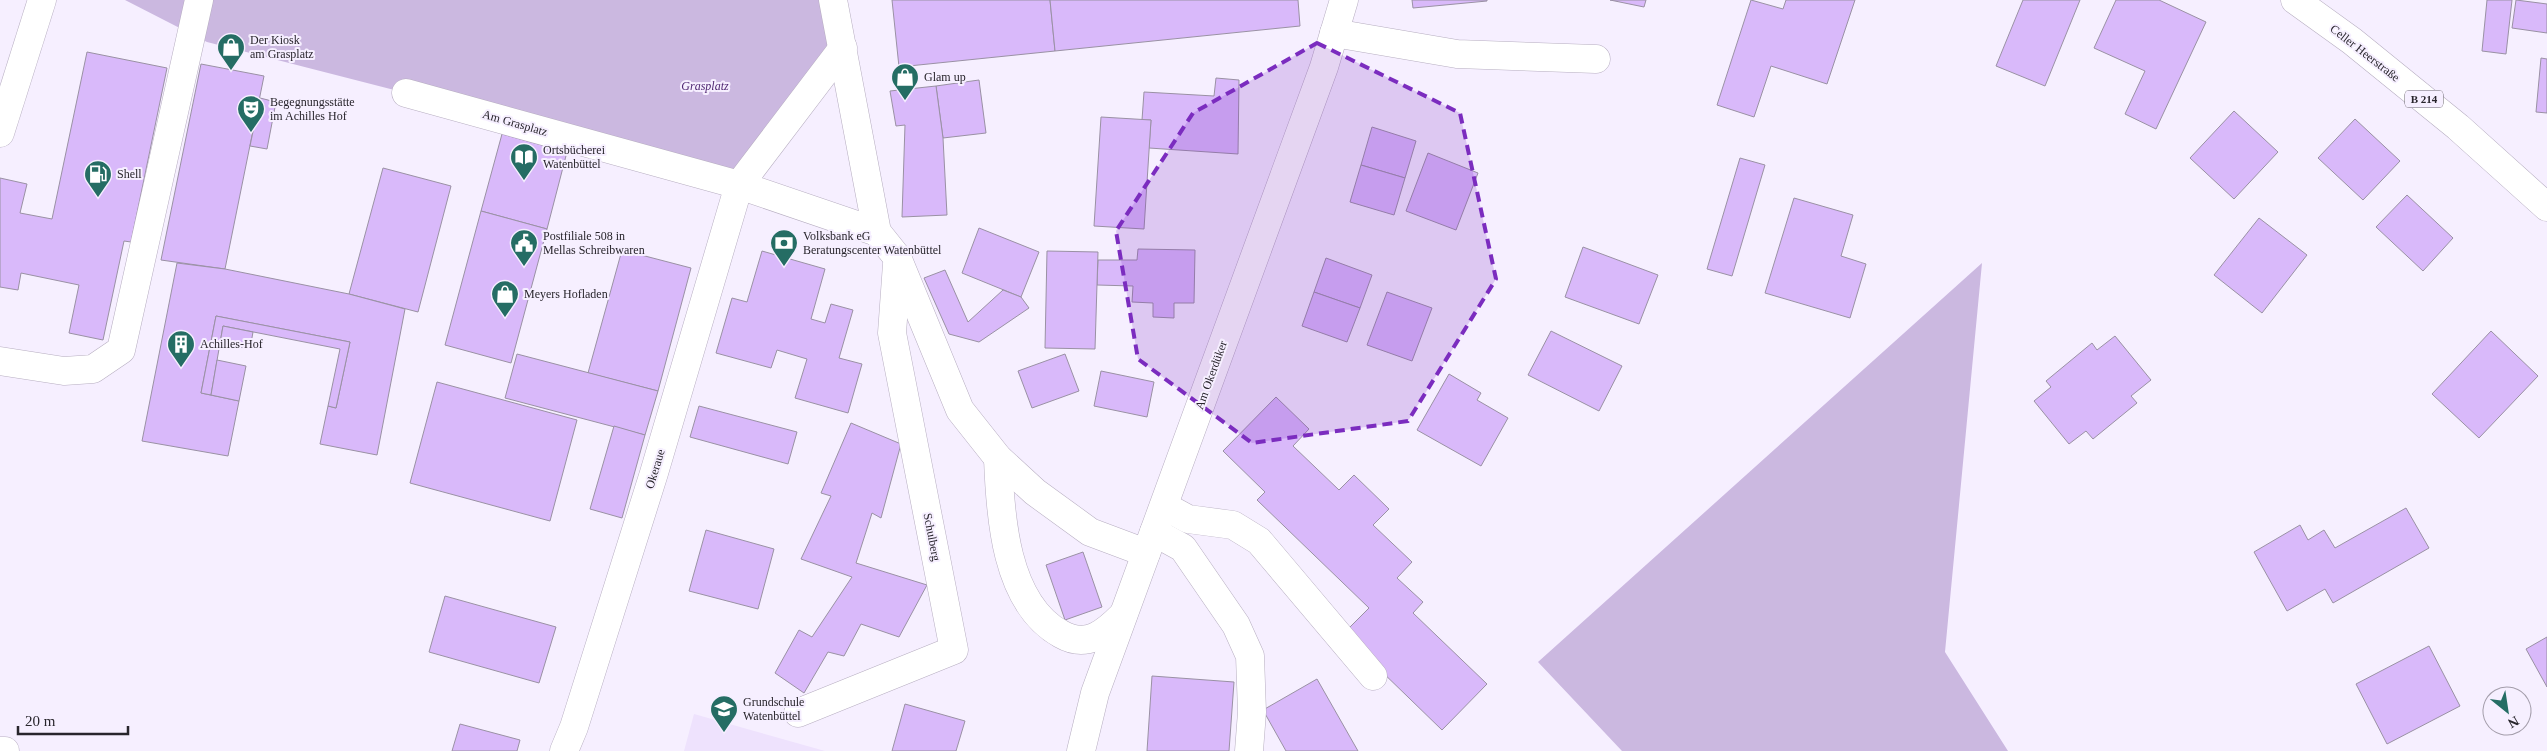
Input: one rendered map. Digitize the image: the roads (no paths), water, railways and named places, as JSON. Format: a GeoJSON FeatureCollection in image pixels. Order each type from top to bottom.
{"type":"FeatureCollection","features":[{"type":"Feature","properties":{"kind":"street"},"geometry":{"type":"LineString","coordinates":[[0,133],[42,0]]}},
{"type":"Feature","properties":{"kind":"street"},"geometry":{"type":"LineString","coordinates":[[0,361],[64,370],[93,369],[121,350],[199,0]]}},
{"type":"Feature","properties":{"kind":"street"},"geometry":{"type":"LineString","coordinates":[[832,0],[843,48],[877,232],[897,257],[960,410],[998,458],[1035,492],[1090,532],[1183,548],[1236,625],[1250,656],[1252,712],[1249,751]]}},
{"type":"Feature","properties":{"kind":"street","name":"Am Okerdüker"},"geometry":{"type":"LineString","coordinates":[[1080,751],[1095,694],[1334,33],[1344,0]]}},
{"type":"Feature","properties":{"kind":"street","name":"Celler Heerstraße"},"geometry":{"type":"LineString","coordinates":[[2295,0],[2352,41],[2458,127],[2547,206]]}},
{"type":"Feature","properties":{"kind":"street"},"geometry":{"type":"LineString","coordinates":[[1334,33],[1457,54],[1596,58]]}},
{"type":"Feature","properties":{"kind":"street"},"geometry":{"type":"LineString","coordinates":[[739,185],[843,48]]}},
{"type":"Feature","properties":{"kind":"street","name":"Am Grasplatz"},"geometry":{"type":"LineString","coordinates":[[406,93],[739,185],[877,232]]}},
{"type":"Feature","properties":{"kind":"street","name":"Okeraue"},"geometry":{"type":"LineString","coordinates":[[564,751],[574,728],[654,473],[739,185]]}},
{"type":"Feature","properties":{"kind":"street","name":"Schulberg"},"geometry":{"type":"LineString","coordinates":[[798,713],[954,650],[892,333],[897,257]]}},
{"type":"Feature","properties":{"kind":"street"},"geometry":{"type":"LineString","coordinates":[[998,458],[1000,504],[1010,554],[1019,586],[1031,608],[1048,627],[1069,639],[1076,640],[1090,640],[1107,631],[1124,614]]}},
{"type":"Feature","properties":{"kind":"street"},"geometry":{"type":"LineString","coordinates":[[1164,506],[1188,518],[1233,525],[1259,541],[1373,676]]}},
{"type":"Feature","properties":{"kind":"street"},"geometry":{"type":"LineString","coordinates":[[0,750],[5,751]]}},
{"type":"Feature","properties":{"kind":"place","name":"Der Kiosk am Grasplatz"},"geometry":{"type":"Point","coordinates":[231,71]}},
{"type":"Feature","properties":{"kind":"place","name":"Glam up"},"geometry":{"type":"Point","coordinates":[905,101]}},
{"type":"Feature","properties":{"kind":"place","name":"Begegnungsstätte im Achilles Hof"},"geometry":{"type":"Point","coordinates":[251,133]}},
{"type":"Feature","properties":{"kind":"place","name":"Ortsbücherei Watenbüttel"},"geometry":{"type":"Point","coordinates":[524,181]}},
{"type":"Feature","properties":{"kind":"place","name":"Shell"},"geometry":{"type":"Point","coordinates":[98,198]}},
{"type":"Feature","properties":{"kind":"place","name":"Postfiliale 508 in Mellas Schreibwaren"},"geometry":{"type":"Point","coordinates":[524,267]}},
{"type":"Feature","properties":{"kind":"place","name":"Volksbank eG Beratungscenter Watenbüttel"},"geometry":{"type":"Point","coordinates":[784,267]}},
{"type":"Feature","properties":{"kind":"place","name":"Meyers Hofladen"},"geometry":{"type":"Point","coordinates":[505,318]}},
{"type":"Feature","properties":{"kind":"place","name":"Achilles-Hof"},"geometry":{"type":"Point","coordinates":[181,368]}},
{"type":"Feature","properties":{"kind":"place","name":"Grundschule Watenbüttel"},"geometry":{"type":"Point","coordinates":[724,733]}},
{"type":"Feature","properties":{"kind":"park label","name":"Grasplatz"},"geometry":{"type":"Point","coordinates":[705,86]}}]}
